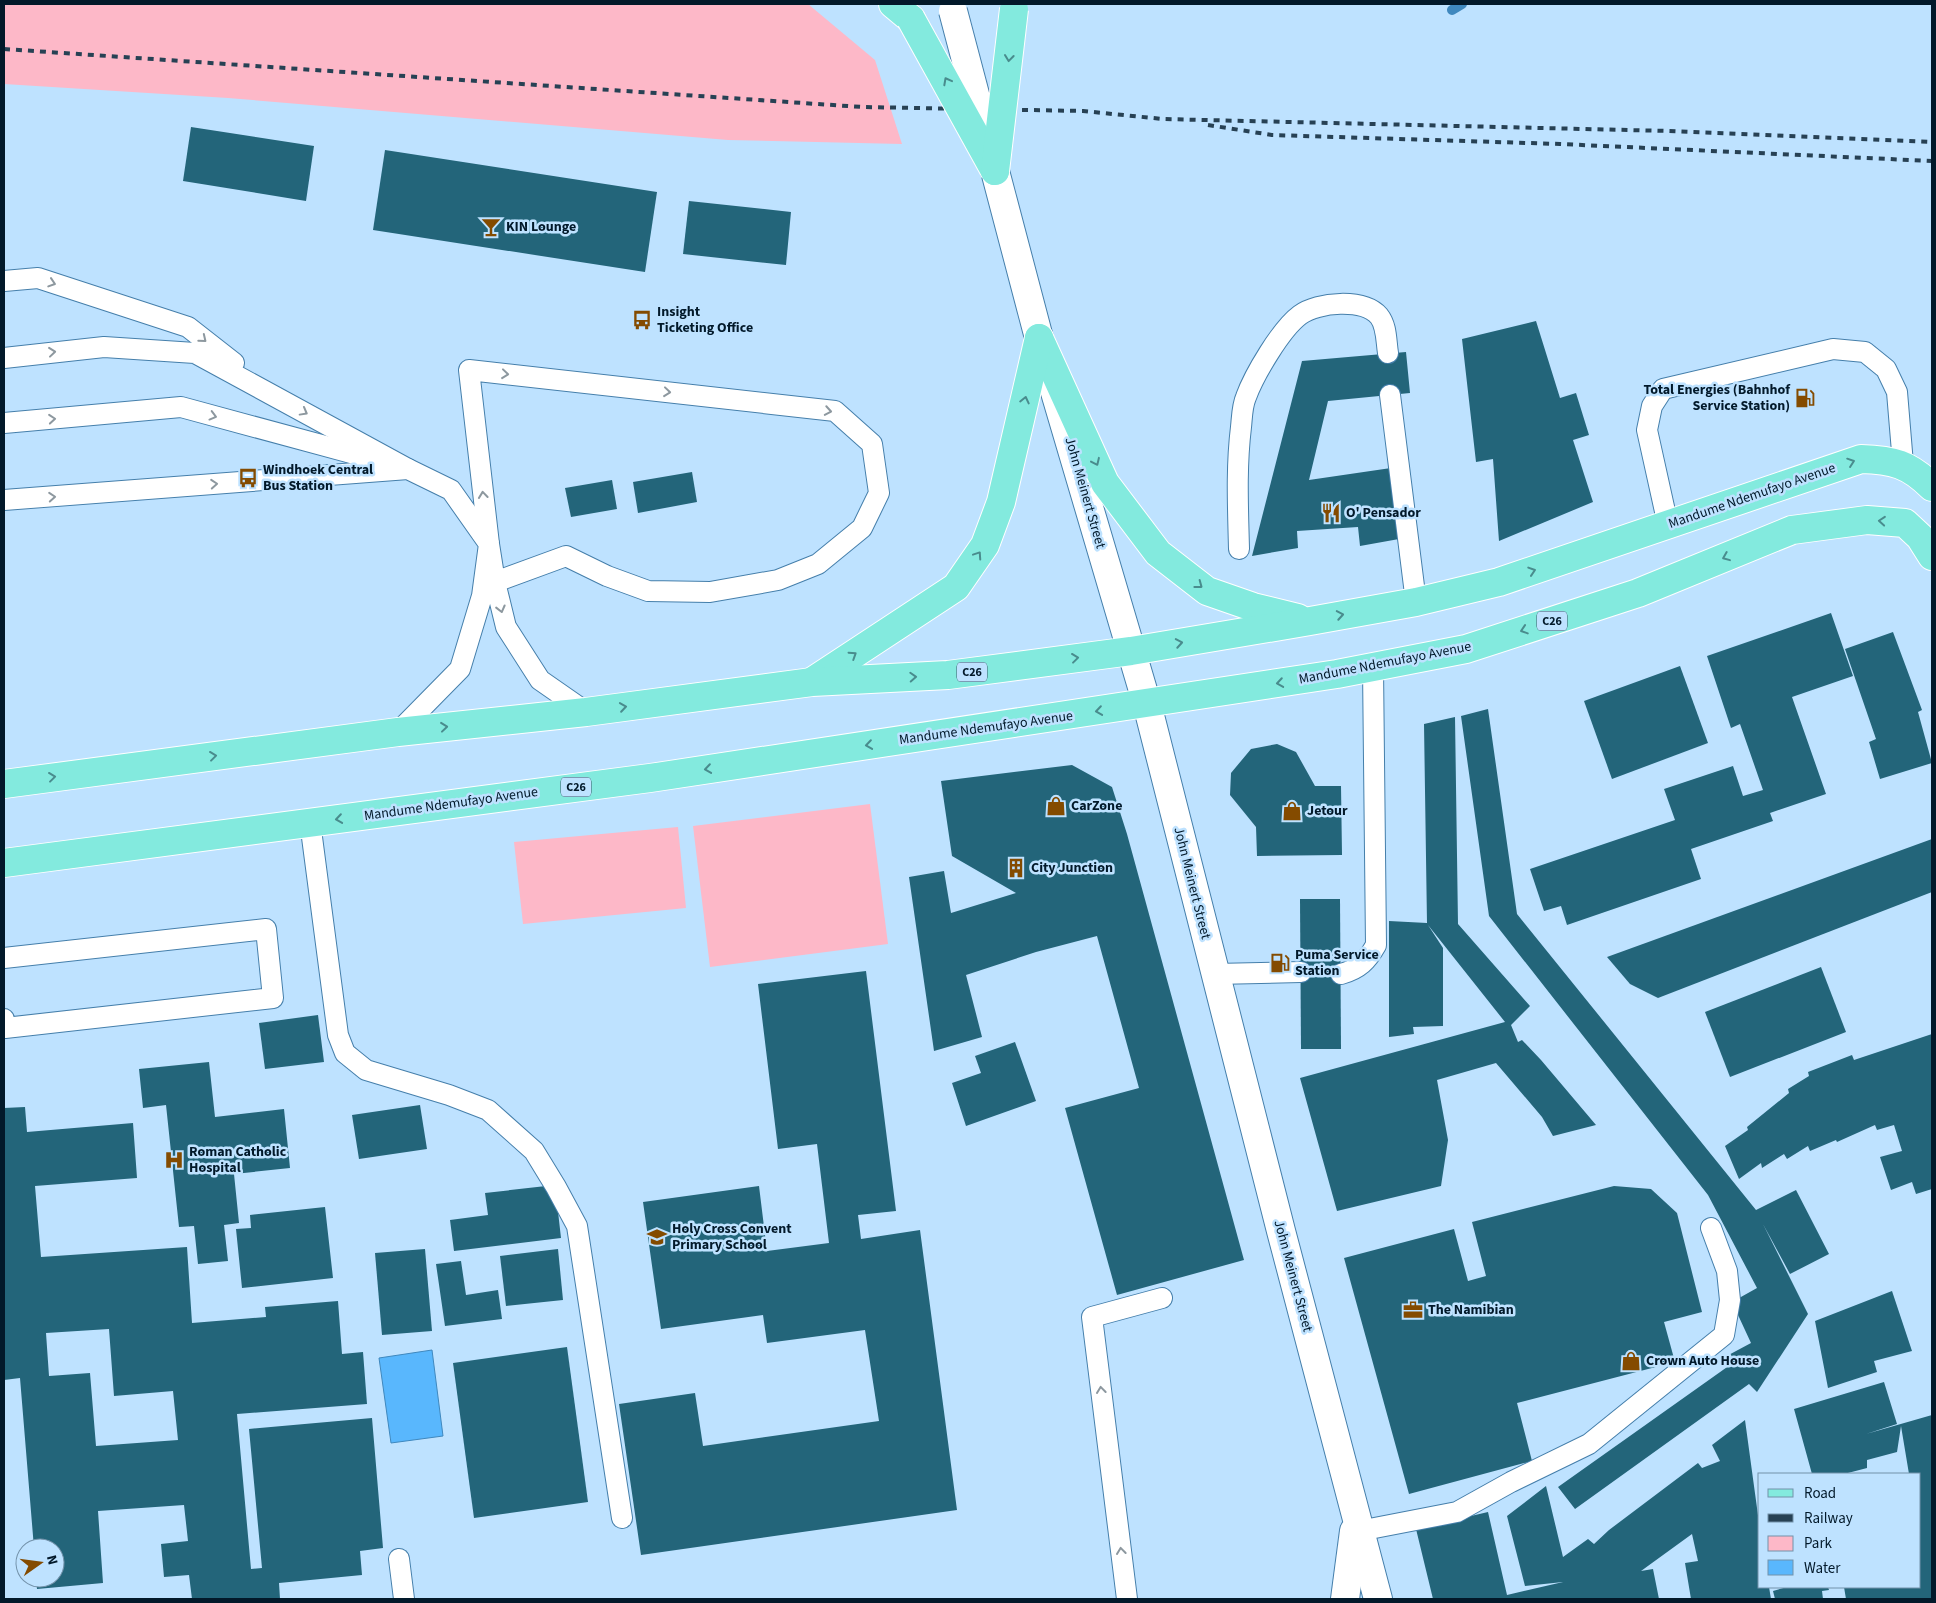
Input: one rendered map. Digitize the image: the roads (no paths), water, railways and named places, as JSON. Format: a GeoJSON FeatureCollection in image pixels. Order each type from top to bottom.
{"type":"FeatureCollection","features":[{"type":"Feature","properties":{"kind":"main road"},"geometry":{"type":"LineString","coordinates":[[995,171],[1015,7]]}},
{"type":"Feature","properties":{"kind":"main road"},"geometry":{"type":"LineString","coordinates":[[902,12],[995,171]]}},
{"type":"Feature","properties":{"kind":"main road"},"geometry":{"type":"LineString","coordinates":[[1039,338],[1105,483],[1158,553],[1207,591],[1253,607],[1310,620]]}},
{"type":"Feature","properties":{"kind":"main road"},"geometry":{"type":"LineString","coordinates":[[812,682],[956,587],[980,552],[1001,502],[1039,338]]}},
{"type":"Feature","properties":{"kind":"main road","name":"Mandume Ndemufayo Avenue"},"geometry":{"type":"LineString","coordinates":[[4,784],[398,732],[586,712],[812,682],[948,675],[1131,651],[1416,602],[1499,582],[1861,459],[1888,460],[1903,464]]}},
{"type":"Feature","properties":{"kind":"main road"},"geometry":{"type":"LineString","coordinates":[[1903,464],[1932,487]]}},
{"type":"Feature","properties":{"kind":"main road","name":"Mandume Ndemufayo Avenue"},"geometry":{"type":"LineString","coordinates":[[4,863],[660,776],[1147,704],[1373,667],[1466,649],[1620,599],[1792,530],[1867,520],[1905,523],[1928,540]]}},
{"type":"Feature","properties":{"kind":"street","name":"John Meinert Street"},"geometry":{"type":"LineString","coordinates":[[952,7],[1039,338],[1147,704],[1215,974],[1378,1599]]}},
{"type":"Feature","properties":{"kind":"street"},"geometry":{"type":"LineString","coordinates":[[1345,1599],[1358,1525]]}},
{"type":"Feature","properties":{"kind":"lane"},"geometry":{"type":"LineString","coordinates":[[4,281],[38,278],[188,327],[275,396]]}},
{"type":"Feature","properties":{"kind":"lane"},"geometry":{"type":"LineString","coordinates":[[1239,549],[1237,460],[1245,399],[1262,363],[1299,316],[1315,307],[1330,304],[1368,308],[1379,316],[1385,326],[1388,353]]}},
{"type":"Feature","properties":{"kind":"lane"},"geometry":{"type":"LineString","coordinates":[[4,358],[104,347],[195,353],[408,469],[451,490],[489,544],[482,596],[460,670],[398,732]]}},
{"type":"Feature","properties":{"kind":"lane"},"geometry":{"type":"LineString","coordinates":[[1668,525],[1647,430],[1652,406],[1663,389],[1834,349],[1865,352],[1886,369],[1897,392],[1903,464]]}},
{"type":"Feature","properties":{"kind":"lane"},"geometry":{"type":"LineString","coordinates":[[495,582],[566,556],[606,576],[648,592],[710,592],[778,580],[818,564],[862,528],[879,493],[872,444],[835,411],[470,370],[489,544],[495,582],[506,627],[540,680],[586,712]]}},
{"type":"Feature","properties":{"kind":"lane"},"geometry":{"type":"LineString","coordinates":[[1390,395],[1416,602]]}},
{"type":"Feature","properties":{"kind":"lane"},"geometry":{"type":"LineString","coordinates":[[4,424],[181,407],[408,469]]}},
{"type":"Feature","properties":{"kind":"lane"},"geometry":{"type":"LineString","coordinates":[[4,500],[408,469]]}},
{"type":"Feature","properties":{"kind":"lane"},"geometry":{"type":"LineString","coordinates":[[1340,974],[1355,970],[1368,960],[1376,945],[1373,667]]}},
{"type":"Feature","properties":{"kind":"lane"},"geometry":{"type":"LineString","coordinates":[[310,822],[338,1035],[345,1052],[366,1070],[449,1095],[488,1110],[534,1150],[577,1226],[622,1518]]}},
{"type":"Feature","properties":{"kind":"lane"},"geometry":{"type":"LineString","coordinates":[[4,958],[266,930],[273,998],[5,1028],[4,1019]]}},
{"type":"Feature","properties":{"kind":"lane"},"geometry":{"type":"LineString","coordinates":[[1215,974],[1301,972]]}},
{"type":"Feature","properties":{"kind":"lane"},"geometry":{"type":"LineString","coordinates":[[1358,1525],[1457,1512],[1511,1482],[1589,1444],[1724,1335],[1730,1300],[1726,1271],[1711,1228]]}},
{"type":"Feature","properties":{"kind":"lane"},"geometry":{"type":"LineString","coordinates":[[1126,1599],[1092,1317],[1162,1298]]}},
{"type":"Feature","properties":{"kind":"lane"},"geometry":{"type":"LineString","coordinates":[[399,1559],[404,1599]]}},
{"type":"Feature","properties":{"kind":"water"},"geometry":{"type":"Polygon","coordinates":[[[432,1350],[443,1436],[391,1443],[379,1358],[432,1350]]]}},
{"type":"Feature","properties":{"kind":"waterway"},"geometry":{"type":"LineString","coordinates":[[1452,10],[1462,4]]}},
{"type":"Feature","properties":{"kind":"railway"},"geometry":{"type":"LineString","coordinates":[[4,49],[862,107],[1083,111],[1163,119],[1669,131],[1932,142]]}},
{"type":"Feature","properties":{"kind":"railway"},"geometry":{"type":"LineString","coordinates":[[1208,125],[1272,135],[1560,144],[1932,161]]}},
{"type":"Feature","properties":{"kind":"place","name":"KIN Lounge"},"geometry":{"type":"Point","coordinates":[491,227]}},
{"type":"Feature","properties":{"kind":"place","name":"Insight Ticketing Office"},"geometry":{"type":"Point","coordinates":[642,320]}},
{"type":"Feature","properties":{"kind":"place","name":"Total Energies (Bahnhof Service Station)"},"geometry":{"type":"Point","coordinates":[1805,398]}},
{"type":"Feature","properties":{"kind":"place","name":"Windhoek Central Bus Station"},"geometry":{"type":"Point","coordinates":[248,478]}},
{"type":"Feature","properties":{"kind":"place","name":"O' Pensador"},"geometry":{"type":"Point","coordinates":[1331,513]}},
{"type":"Feature","properties":{"kind":"place","name":"CarZone"},"geometry":{"type":"Point","coordinates":[1056,806]}},
{"type":"Feature","properties":{"kind":"place","name":"Jetour"},"geometry":{"type":"Point","coordinates":[1292,811]}},
{"type":"Feature","properties":{"kind":"place","name":"City Junction"},"geometry":{"type":"Point","coordinates":[1016,868]}},
{"type":"Feature","properties":{"kind":"place","name":"Puma Service Station"},"geometry":{"type":"Point","coordinates":[1280,963]}},
{"type":"Feature","properties":{"kind":"place","name":"Roman Catholic Hospital"},"geometry":{"type":"Point","coordinates":[174,1160]}},
{"type":"Feature","properties":{"kind":"place","name":"Holy Cross Convent Primary School"},"geometry":{"type":"Point","coordinates":[657,1237]}},
{"type":"Feature","properties":{"kind":"place","name":"The Namibian"},"geometry":{"type":"Point","coordinates":[1413,1310]}},
{"type":"Feature","properties":{"kind":"place","name":"Crown Auto House"},"geometry":{"type":"Point","coordinates":[1631,1361]}}]}
